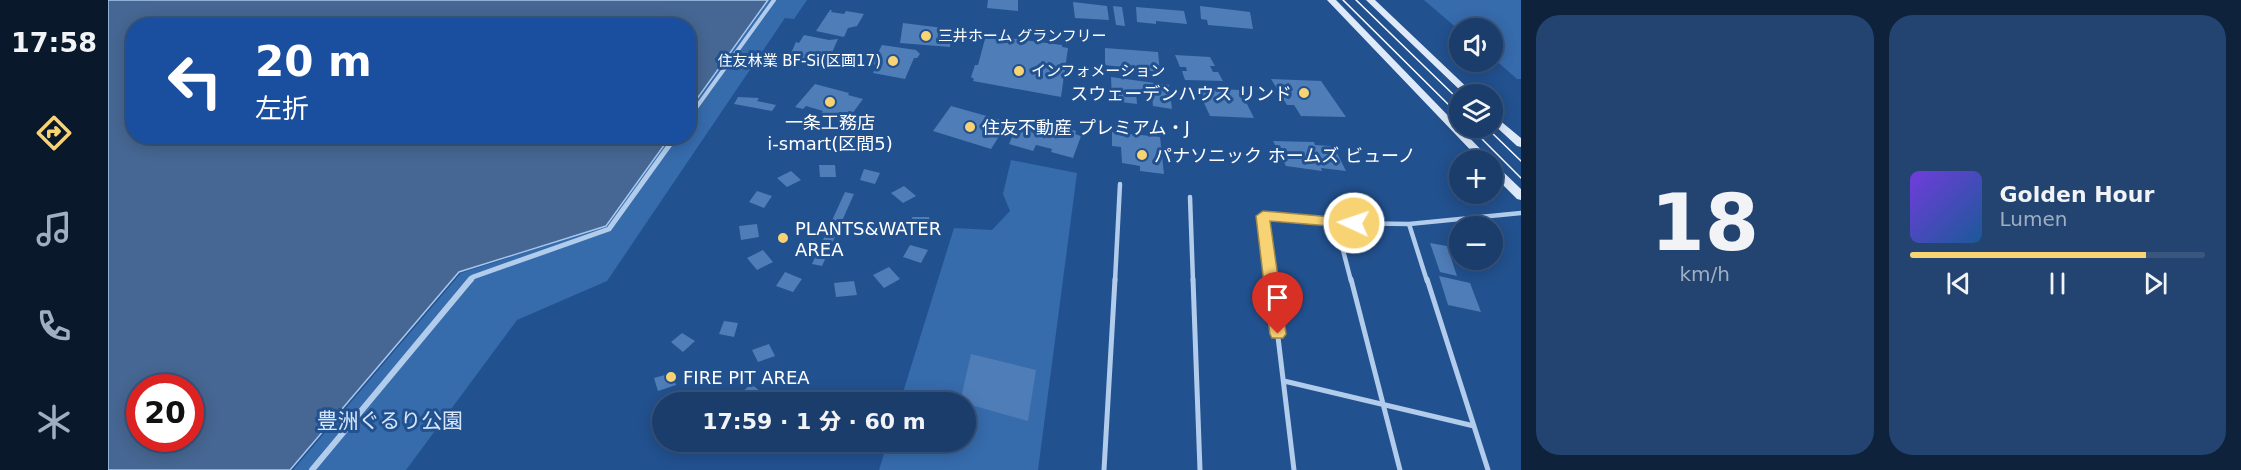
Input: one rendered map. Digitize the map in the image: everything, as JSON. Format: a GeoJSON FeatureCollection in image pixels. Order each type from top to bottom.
{"type":"FeatureCollection","features":[{"type":"Feature","properties":{"kind":"main road"},"geometry":{"type":"LineString","coordinates":[[1331,0],[1476,150]]}},
{"type":"Feature","properties":{"kind":"main road"},"geometry":{"type":"LineString","coordinates":[[1370,0],[1458,84]]}},
{"type":"Feature","properties":{"kind":"main road"},"geometry":{"type":"LineString","coordinates":[[1503,127],[1521,144]]}},
{"type":"Feature","properties":{"kind":"main road"},"geometry":{"type":"LineString","coordinates":[[1503,178],[1521,196]]}},
{"type":"Feature","properties":{"kind":"street"},"geometry":{"type":"LineString","coordinates":[[696,108],[774,0]]}},
{"type":"Feature","properties":{"kind":"street"},"geometry":{"type":"LineString","coordinates":[[312,470],[473,277],[609,229],[670,144]]}},
{"type":"Feature","properties":{"kind":"lane"},"geometry":{"type":"LineString","coordinates":[[1104,470],[1120,184]]}},
{"type":"Feature","properties":{"kind":"lane"},"geometry":{"type":"LineString","coordinates":[[1190,196],[1200,470]]}},
{"type":"Feature","properties":{"kind":"lane"},"geometry":{"type":"LineString","coordinates":[[1294,470],[1263,216],[1336,223],[1409,224],[1521,213]]}},
{"type":"Feature","properties":{"kind":"lane"},"geometry":{"type":"LineString","coordinates":[[1336,223],[1400,470]]}},
{"type":"Feature","properties":{"kind":"lane"},"geometry":{"type":"LineString","coordinates":[[1409,224],[1488,470]]}},
{"type":"Feature","properties":{"kind":"lane"},"geometry":{"type":"LineString","coordinates":[[1284,381],[1474,427]]}},
{"type":"Feature","properties":{"kind":"green space","name":"豊洲ぐるり公園"},"geometry":{"type":"Polygon","coordinates":[[[767,0],[807,0],[794,19],[785,18],[607,281],[517,320],[406,470],[293,470],[461,273],[607,226],[665,144],[696,144],[696,101],[767,0]]]}},
{"type":"Feature","properties":{"kind":"green space"},"geometry":{"type":"Polygon","coordinates":[[[1424,0],[1521,0],[1521,79],[1517,79],[1503,67],[1503,18],[1449,18],[1449,21],[1424,0]]]}},
{"type":"Feature","properties":{"kind":"green space"},"geometry":{"type":"Polygon","coordinates":[[[1011,160],[1077,173],[1038,470],[879,470],[885,452],[976,452],[976,392],[903,392],[954,228],[992,230],[1010,211],[1003,194],[1011,160]]]}},
{"type":"Feature","properties":{"kind":"shaded area"},"geometry":{"type":"Polygon","coordinates":[[[108,0],[768,0],[696,100],[696,18],[126,18],[126,144],[665,144],[606,226],[459,272],[290,470],[108,470],[108,0]]]}},
{"type":"Feature","properties":{"kind":"building"},"geometry":{"type":"Polygon","coordinates":[[[988,0],[1018,0],[1018,11],[987,8],[988,0]]]}},
{"type":"Feature","properties":{"kind":"building"},"geometry":{"type":"Polygon","coordinates":[[[1073,2],[1107,6],[1109,20],[1075,18],[1073,2]]]}},
{"type":"Feature","properties":{"kind":"building"},"geometry":{"type":"Polygon","coordinates":[[[1113,6],[1122,7],[1125,26],[1116,25],[1113,6]]]}},
{"type":"Feature","properties":{"kind":"building"},"geometry":{"type":"Polygon","coordinates":[[[1200,6],[1250,12],[1253,29],[1208,25],[1207,20],[1201,19],[1200,6]]]}},
{"type":"Feature","properties":{"kind":"building"},"geometry":{"type":"Polygon","coordinates":[[[1136,7],[1184,11],[1187,24],[1137,22],[1136,7]]]}},
{"type":"Feature","properties":{"kind":"building"},"geometry":{"type":"Polygon","coordinates":[[[830,10],[844,14],[846,11],[864,14],[857,26],[848,28],[844,37],[816,31],[830,10]]]}},
{"type":"Feature","properties":{"kind":"building","name":"三井ホーム グランフリー"},"geometry":{"type":"Polygon","coordinates":[[[903,23],[951,29],[950,47],[900,43],[903,23]]]}},
{"type":"Feature","properties":{"kind":"building"},"geometry":{"type":"Polygon","coordinates":[[[804,35],[829,40],[838,39],[830,57],[824,56],[818,65],[788,60],[796,42],[799,43],[804,35]]]}},
{"type":"Feature","properties":{"kind":"building","name":"インフォメーション"},"geometry":{"type":"Polygon","coordinates":[[[986,35],[1062,45],[1068,48],[1061,97],[973,81],[971,77],[975,65],[978,65],[986,35]]]}},
{"type":"Feature","properties":{"kind":"building","name":"住友林業 BF-Si(区画17)"},"geometry":{"type":"Polygon","coordinates":[[[882,45],[916,50],[920,54],[914,58],[905,79],[873,73],[877,65],[872,64],[882,45]]]}},
{"type":"Feature","properties":{"kind":"building"},"geometry":{"type":"Polygon","coordinates":[[[1105,48],[1158,52],[1160,72],[1105,65],[1105,48]]]}},
{"type":"Feature","properties":{"kind":"building"},"geometry":{"type":"Polygon","coordinates":[[[1175,55],[1210,57],[1215,66],[1210,66],[1213,72],[1218,72],[1223,81],[1185,80],[1182,71],[1187,71],[1186,67],[1180,67],[1175,55]]]}},
{"type":"Feature","properties":{"kind":"building"},"geometry":{"type":"Polygon","coordinates":[[[1111,77],[1169,85],[1172,109],[1153,106],[1152,94],[1136,92],[1137,104],[1112,101],[1111,77]]]}},
{"type":"Feature","properties":{"kind":"building","name":"スウェーデンハウス リンド"},"geometry":{"type":"Polygon","coordinates":[[[1271,79],[1321,81],[1346,117],[1301,116],[1294,105],[1287,105],[1271,79]]]}},
{"type":"Feature","properties":{"kind":"building","name":"一条工務店 i-smart(区間5)"},"geometry":{"type":"Polygon","coordinates":[[[815,84],[863,99],[846,122],[820,115],[823,111],[806,106],[803,109],[795,107],[815,84]]]}},
{"type":"Feature","properties":{"kind":"building"},"geometry":{"type":"Polygon","coordinates":[[[1197,88],[1240,90],[1254,118],[1210,116],[1197,88]]]}},
{"type":"Feature","properties":{"kind":"building"},"geometry":{"type":"Polygon","coordinates":[[[738,97],[759,98],[757,101],[776,105],[772,111],[734,104],[738,97]]]}},
{"type":"Feature","properties":{"kind":"building","name":"住友不動産 プレミアム・J"},"geometry":{"type":"Polygon","coordinates":[[[951,106],[1008,122],[991,149],[933,131],[951,106]]]}},
{"type":"Feature","properties":{"kind":"building"},"geometry":{"type":"Polygon","coordinates":[[[1021,117],[1044,123],[1045,120],[1076,131],[1075,134],[1081,136],[1073,158],[1036,145],[1033,151],[1009,144],[1021,117]]]}},
{"type":"Feature","properties":{"kind":"building","name":"パナソニック ホームズ ビューノ"},"geometry":{"type":"Polygon","coordinates":[[[1112,132],[1160,137],[1164,174],[1140,171],[1140,166],[1122,163],[1121,147],[1112,146],[1112,132]]]}},
{"type":"Feature","properties":{"kind":"building"},"geometry":{"type":"Polygon","coordinates":[[[1273,141],[1314,142],[1315,145],[1330,146],[1335,149],[1346,171],[1321,168],[1322,171],[1286,166],[1273,141]]]}},
{"type":"Feature","properties":{"kind":"building"},"geometry":{"type":"Polygon","coordinates":[[[819,165],[835,165],[836,177],[820,177],[819,165]]]}},
{"type":"Feature","properties":{"kind":"building"},"geometry":{"type":"Polygon","coordinates":[[[864,169],[880,173],[875,184],[860,180],[864,169]]]}},
{"type":"Feature","properties":{"kind":"building"},"geometry":{"type":"Polygon","coordinates":[[[791,171],[801,180],[787,187],[777,178],[791,171]]]}},
{"type":"Feature","properties":{"kind":"building"},"geometry":{"type":"Polygon","coordinates":[[[904,186],[916,196],[903,203],[891,193],[904,186]]]}},
{"type":"Feature","properties":{"kind":"building"},"geometry":{"type":"Polygon","coordinates":[[[757,191],[772,196],[764,208],[749,202],[757,191]]]}},
{"type":"Feature","properties":{"kind":"building"},"geometry":{"type":"Polygon","coordinates":[[[845,192],[854,194],[822,266],[812,264],[845,192]]]}},
{"type":"Feature","properties":{"kind":"building"},"geometry":{"type":"Polygon","coordinates":[[[912,217],[929,217],[932,230],[914,230],[912,217]]]}},
{"type":"Feature","properties":{"kind":"building"},"geometry":{"type":"Polygon","coordinates":[[[757,224],[759,237],[741,240],[739,226],[757,224]]]}},
{"type":"Feature","properties":{"kind":"building"},"geometry":{"type":"Polygon","coordinates":[[[1430,243],[1447,246],[1449,270],[1455,270],[1457,276],[1440,272],[1430,243]]]}},
{"type":"Feature","properties":{"kind":"building"},"geometry":{"type":"Polygon","coordinates":[[[910,245],[928,250],[921,263],[903,257],[910,245]]]}},
{"type":"Feature","properties":{"kind":"building"},"geometry":{"type":"Polygon","coordinates":[[[763,250],[773,262],[757,270],[747,258],[763,250]]]}},
{"type":"Feature","properties":{"kind":"building"},"geometry":{"type":"Polygon","coordinates":[[[889,267],[900,279],[884,288],[873,275],[889,267]]]}},
{"type":"Feature","properties":{"kind":"building"},"geometry":{"type":"Polygon","coordinates":[[[785,272],[802,279],[793,292],[776,286],[785,272]]]}},
{"type":"Feature","properties":{"kind":"building"},"geometry":{"type":"Polygon","coordinates":[[[1439,276],[1470,283],[1481,312],[1448,305],[1439,276]]]}},
{"type":"Feature","properties":{"kind":"building"},"geometry":{"type":"Polygon","coordinates":[[[854,281],[857,295],[836,297],[834,283],[854,281]]]}},
{"type":"Feature","properties":{"kind":"building"},"geometry":{"type":"Polygon","coordinates":[[[724,321],[738,323],[734,337],[719,334],[724,321]]]}},
{"type":"Feature","properties":{"kind":"building"},"geometry":{"type":"Polygon","coordinates":[[[682,333],[695,341],[683,352],[671,342],[682,333]]]}},
{"type":"Feature","properties":{"kind":"building"},"geometry":{"type":"Polygon","coordinates":[[[769,344],[775,356],[758,362],[752,350],[769,344]]]}},
{"type":"Feature","properties":{"kind":"building"},"geometry":{"type":"Polygon","coordinates":[[[971,354],[1036,370],[1028,421],[976,406],[976,392],[962,392],[971,354]]]}},
{"type":"Feature","properties":{"kind":"building"},"geometry":{"type":"Polygon","coordinates":[[[672,373],[676,385],[658,391],[654,378],[672,373]]]}},
{"type":"Feature","properties":{"kind":"building"},"geometry":{"type":"Polygon","coordinates":[[[751,384],[761,392],[742,392],[751,384]]]}},
{"type":"Feature","properties":{"kind":"tram line"},"geometry":{"type":"LineString","coordinates":[[1343,0],[1449,105]]}},
{"type":"Feature","properties":{"kind":"tram line"},"geometry":{"type":"LineString","coordinates":[[1356,0],[1449,90]]}},
{"type":"Feature","properties":{"kind":"tram line"},"geometry":{"type":"LineString","coordinates":[[1481,138],[1521,178]]}},
{"type":"Feature","properties":{"kind":"tram line"},"geometry":{"type":"LineString","coordinates":[[1497,138],[1521,161]]}},
{"type":"Feature","properties":{"kind":"place","name":"三井ホーム グランフリー"},"geometry":{"type":"Point","coordinates":[926,36]}},
{"type":"Feature","properties":{"kind":"place","name":"住友林業 BF-Si(区画17)"},"geometry":{"type":"Point","coordinates":[893,61]}},
{"type":"Feature","properties":{"kind":"place","name":"インフォメーション"},"geometry":{"type":"Point","coordinates":[1019,71]}},
{"type":"Feature","properties":{"kind":"place","name":"スウェーデンハウス リンド"},"geometry":{"type":"Point","coordinates":[1304,93]}},
{"type":"Feature","properties":{"kind":"place","name":"一条工務店 i-smart(区間5)"},"geometry":{"type":"Point","coordinates":[830,102]}},
{"type":"Feature","properties":{"kind":"place","name":"住友不動産 プレミアム・J"},"geometry":{"type":"Point","coordinates":[970,127]}},
{"type":"Feature","properties":{"kind":"place","name":"パナソニック ホームズ ビューノ"},"geometry":{"type":"Point","coordinates":[1142,155]}},
{"type":"Feature","properties":{"kind":"place","name":"PLANTS&WATER AREA"},"geometry":{"type":"Point","coordinates":[783,238]}},
{"type":"Feature","properties":{"kind":"place","name":"FIRE PIT AREA"},"geometry":{"type":"Point","coordinates":[671,377]}},
{"type":"Feature","properties":{"kind":"route"},"geometry":{"type":"LineString","coordinates":[[1278,334],[1263,216],[1354,223]]}}]}
